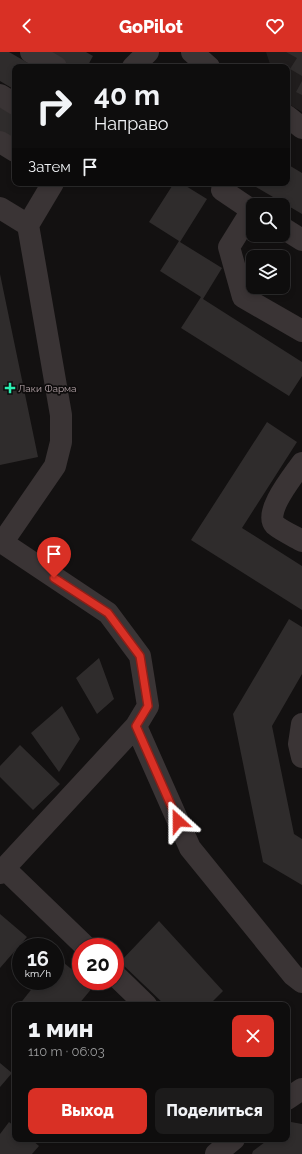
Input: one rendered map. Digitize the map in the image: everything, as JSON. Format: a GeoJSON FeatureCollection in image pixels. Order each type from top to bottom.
{"type":"FeatureCollection","features":[{"type":"Feature","properties":{"kind":"lane"},"geometry":{"type":"LineString","coordinates":[[31,52],[51,64]]}},
{"type":"Feature","properties":{"kind":"lane"},"geometry":{"type":"LineString","coordinates":[[136,64],[148,52]]}},
{"type":"Feature","properties":{"kind":"lane"},"geometry":{"type":"LineString","coordinates":[[192,52],[206,64]]}},
{"type":"Feature","properties":{"kind":"lane"},"geometry":{"type":"LineString","coordinates":[[0,95],[12,102]]}},
{"type":"Feature","properties":{"kind":"lane"},"geometry":{"type":"LineString","coordinates":[[290,118],[302,128]]}},
{"type":"Feature","properties":{"kind":"lane"},"geometry":{"type":"LineString","coordinates":[[0,142],[12,149]]}},
{"type":"Feature","properties":{"kind":"lane"},"geometry":{"type":"LineString","coordinates":[[51,186],[28,225],[61,415],[61,442],[55,466],[1,542],[108,613],[140,656],[148,706],[136,726],[2,870],[76,938]]}},
{"type":"Feature","properties":{"kind":"lane"},"geometry":{"type":"LineString","coordinates":[[224,186],[222,190],[246,206]]}},
{"type":"Feature","properties":{"kind":"lane"},"geometry":{"type":"LineString","coordinates":[[0,208],[28,225]]}},
{"type":"Feature","properties":{"kind":"lane"},"geometry":{"type":"LineString","coordinates":[[246,221],[229,246],[244,297],[302,331]]}},
{"type":"Feature","properties":{"kind":"lane"},"geometry":{"type":"LineString","coordinates":[[290,232],[302,240]]}},
{"type":"Feature","properties":{"kind":"lane"},"geometry":{"type":"LineString","coordinates":[[302,463],[273,507],[272,516],[275,524],[302,541]]}},
{"type":"Feature","properties":{"kind":"lane"},"geometry":{"type":"LineString","coordinates":[[302,724],[298,744],[302,756]]}},
{"type":"Feature","properties":{"kind":"lane"},"geometry":{"type":"LineString","coordinates":[[136,726],[190,848],[293,975],[302,982]]}},
{"type":"Feature","properties":{"kind":"lane"},"geometry":{"type":"LineString","coordinates":[[124,984],[143,1002]]}},
{"type":"Feature","properties":{"kind":"lane"},"geometry":{"type":"LineString","coordinates":[[216,1154],[230,1142]]}},
{"type":"Feature","properties":{"kind":"shaded area"},"geometry":{"type":"Polygon","coordinates":[[[266,52],[302,52],[302,112],[290,105],[290,64],[270,64],[266,52]]]}},
{"type":"Feature","properties":{"kind":"building"},"geometry":{"type":"Polygon","coordinates":[[[0,52],[9,52],[30,64],[12,64],[12,88],[0,81],[0,52]]]}},
{"type":"Feature","properties":{"kind":"building"},"geometry":{"type":"Polygon","coordinates":[[[47,52],[86,52],[93,56],[89,64],[67,64],[47,52]]]}},
{"type":"Feature","properties":{"kind":"building"},"geometry":{"type":"Polygon","coordinates":[[[286,52],[302,52],[302,76],[290,69],[297,58],[286,52]]]}},
{"type":"Feature","properties":{"kind":"building"},"geometry":{"type":"Polygon","coordinates":[[[302,81],[302,95],[296,92],[302,81]]]}},
{"type":"Feature","properties":{"kind":"building"},"geometry":{"type":"Polygon","coordinates":[[[0,107],[12,114],[12,146],[0,139],[0,107]]]}},
{"type":"Feature","properties":{"kind":"building"},"geometry":{"type":"Polygon","coordinates":[[[290,166],[302,173],[302,214],[290,207],[290,198],[275,198],[256,186],[290,186],[290,166]]]}},
{"type":"Feature","properties":{"kind":"building"},"geometry":{"type":"Polygon","coordinates":[[[172,186],[186,186],[207,199],[180,242],[222,268],[203,299],[302,362],[302,376],[289,396],[181,328],[201,297],[160,271],[179,241],[149,222],[172,186]]]}},
{"type":"Feature","properties":{"kind":"building"},"geometry":{"type":"Polygon","coordinates":[[[0,274],[38,457],[0,465],[0,274]]]}},
{"type":"Feature","properties":{"kind":"building"},"geometry":{"type":"Polygon","coordinates":[[[267,422],[297,442],[242,528],[302,566],[302,610],[191,540],[267,422]]]}},
{"type":"Feature","properties":{"kind":"building"},"geometry":{"type":"Polygon","coordinates":[[[289,619],[302,627],[302,674],[272,726],[294,834],[302,839],[302,885],[263,862],[233,714],[289,619]]]}},
{"type":"Feature","properties":{"kind":"building"},"geometry":{"type":"Polygon","coordinates":[[[99,658],[114,699],[97,714],[76,678],[99,658]]]}},
{"type":"Feature","properties":{"kind":"building"},"geometry":{"type":"Polygon","coordinates":[[[62,706],[80,739],[59,772],[31,733],[62,706]]]}},
{"type":"Feature","properties":{"kind":"building"},"geometry":{"type":"Polygon","coordinates":[[[20,745],[60,784],[33,810],[0,777],[0,766],[20,745]]]}},
{"type":"Feature","properties":{"kind":"building"},"geometry":{"type":"Polygon","coordinates":[[[0,914],[27,937],[12,938],[12,954],[0,968],[0,914]]]}},
{"type":"Feature","properties":{"kind":"building"},"geometry":{"type":"Polygon","coordinates":[[[159,921],[223,991],[212,1002],[162,1002],[124,966],[124,958],[159,921]]]}},
{"type":"Feature","properties":{"kind":"building"},"geometry":{"type":"Polygon","coordinates":[[[64,963],[72,970],[72,990],[90,990],[80,1002],[21,1002],[31,990],[64,990],[64,963]]]}},
{"type":"Feature","properties":{"kind":"building"},"geometry":{"type":"Polygon","coordinates":[[[0,1063],[12,1073],[0,1087],[0,1063]]]}},
{"type":"Feature","properties":{"kind":"building"},"geometry":{"type":"Polygon","coordinates":[[[9,1122],[12,1124],[12,1142],[34,1142],[39,1146],[32,1154],[0,1154],[0,1134],[9,1122]]]}},
{"type":"Feature","properties":{"kind":"building"},"geometry":{"type":"Polygon","coordinates":[[[290,1123],[302,1124],[302,1154],[252,1154],[253,1151],[265,1142],[290,1142],[290,1123]]]}},
{"type":"Feature","properties":{"kind":"place","name":"Лаки Фарма"},"geometry":{"type":"Point","coordinates":[10,388]}},
{"type":"Feature","properties":{"kind":"route"},"geometry":{"type":"LineString","coordinates":[[54,578],[108,613],[140,656],[148,706],[136,726],[178,821]]}}]}
